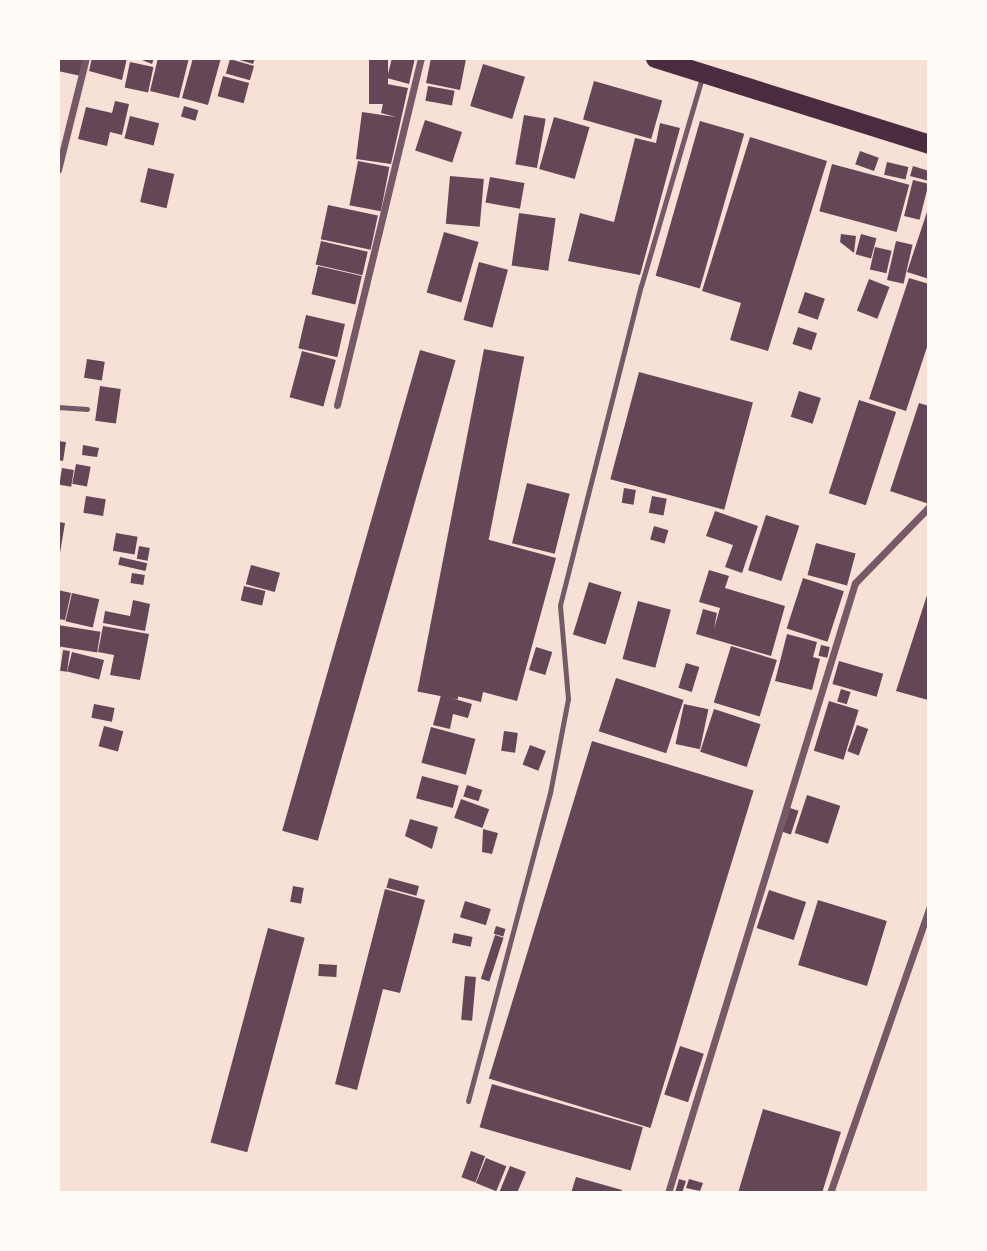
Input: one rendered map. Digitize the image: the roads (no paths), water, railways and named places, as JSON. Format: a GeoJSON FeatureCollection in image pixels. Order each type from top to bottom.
{"type":"FeatureCollection","features":[{"type":"Feature","properties":{"kind":"highway"},"geometry":{"type":"LineString","coordinates":[[655,58],[929,144]]}},
{"type":"Feature","properties":{"kind":"street"},"geometry":{"type":"LineString","coordinates":[[58,170],[86,58]]}},
{"type":"Feature","properties":{"kind":"street"},"geometry":{"type":"LineString","coordinates":[[337,405],[421,58]]}},
{"type":"Feature","properties":{"kind":"street"},"geometry":{"type":"LineString","coordinates":[[668,1193],[855,583],[929,507]]}},
{"type":"Feature","properties":{"kind":"street"},"geometry":{"type":"LineString","coordinates":[[830,1193],[929,908]]}},
{"type":"Feature","properties":{"kind":"lane"},"geometry":{"type":"LineString","coordinates":[[468,1101],[550,793],[568,699],[560,606],[641,286],[704,72]]}},
{"type":"Feature","properties":{"kind":"lane"},"geometry":{"type":"LineString","coordinates":[[58,407],[87,409]]}}]}
